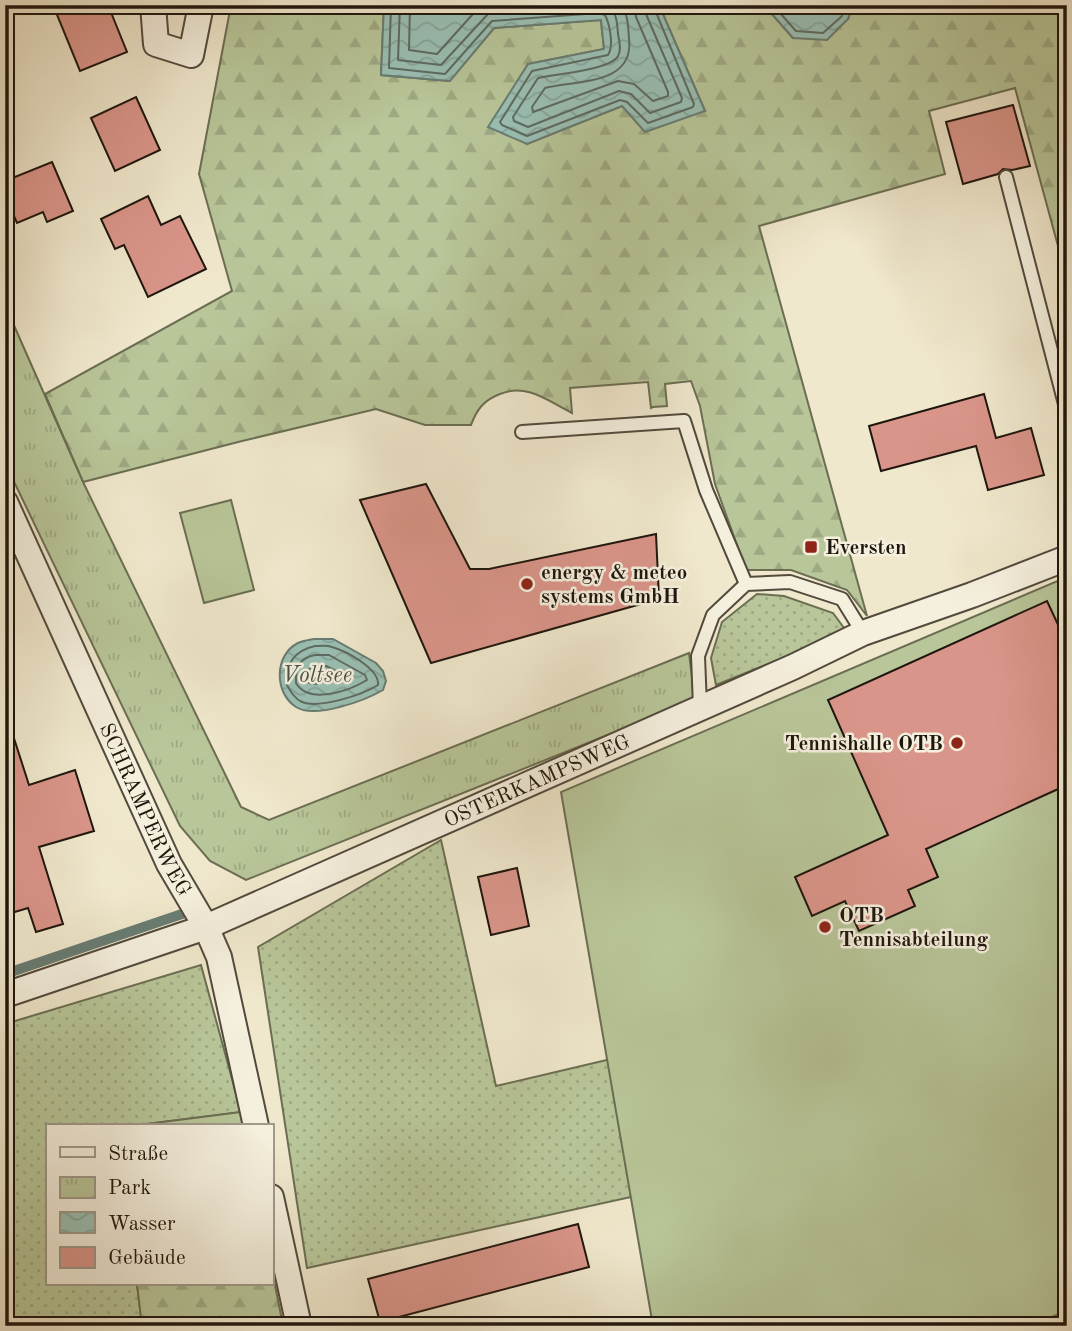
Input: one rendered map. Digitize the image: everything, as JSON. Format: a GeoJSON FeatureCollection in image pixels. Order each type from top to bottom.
{"type":"FeatureCollection","features":[{"type":"Feature","properties":{"kind":"street"},"geometry":{"type":"LineString","coordinates":[[153,5],[156,44],[191,55],[201,5]]}},
{"type":"Feature","properties":{"kind":"street","name":"SCHRAMPERWEG"},"geometry":{"type":"LineString","coordinates":[[5,502],[169,864],[206,927],[219,957],[256,1124]]}},
{"type":"Feature","properties":{"kind":"street","name":"OSTERKAMPSWEG"},"geometry":{"type":"LineString","coordinates":[[5,995],[206,927],[793,667],[863,633],[1067,558]]}},
{"type":"Feature","properties":{"kind":"street"},"geometry":{"type":"LineString","coordinates":[[273,1206],[299,1326]]}},
{"type":"Feature","properties":{"kind":"lane"},"geometry":{"type":"LineString","coordinates":[[1006,177],[1067,412]]}},
{"type":"Feature","properties":{"kind":"lane"},"geometry":{"type":"LineString","coordinates":[[522,432],[684,421],[706,490],[746,584]]}},
{"type":"Feature","properties":{"kind":"lane"},"geometry":{"type":"LineString","coordinates":[[700,707],[698,656],[713,615],[746,584],[790,582],[842,599],[863,633]]}},
{"type":"Feature","properties":{"kind":"green space"},"geometry":{"type":"Polygon","coordinates":[[[231,5],[384,5],[381,75],[449,81],[494,28],[601,20],[604,49],[528,64],[527,144],[622,106],[705,111],[659,5],[764,5],[793,38],[848,19],[853,5],[1067,5],[1067,279],[1015,88],[929,111],[945,174],[759,226],[867,616],[847,590],[791,570],[746,570],[715,484],[700,406],[691,381],[665,384],[667,406],[651,408],[648,382],[570,388],[572,413],[537,395],[510,391],[485,402],[471,425],[425,425],[376,409],[83,482],[45,394],[232,291],[199,174],[231,5]]]}},
{"type":"Feature","properties":{"kind":"green space"},"geometry":{"type":"Polygon","coordinates":[[[5,305],[83,482],[241,807],[269,820],[689,653],[695,700],[246,880],[210,861],[180,826],[5,463],[5,305]]]}},
{"type":"Feature","properties":{"kind":"green space"},"geometry":{"type":"Polygon","coordinates":[[[231,500],[254,590],[204,603],[180,513],[231,500]]]}},
{"type":"Feature","properties":{"kind":"green space","name":"OTB Tennisabteilung"},"geometry":{"type":"Polygon","coordinates":[[[1067,577],[1067,1311],[1029,1326],[653,1326],[561,792],[1067,577]]]}},
{"type":"Feature","properties":{"kind":"green space"},"geometry":{"type":"Polygon","coordinates":[[[757,594],[784,596],[833,613],[847,632],[716,685],[711,658],[722,622],[757,594]]]}},
{"type":"Feature","properties":{"kind":"green space"},"geometry":{"type":"Polygon","coordinates":[[[441,840],[496,1086],[611,1059],[631,1197],[307,1268],[258,947],[441,840]]]}},
{"type":"Feature","properties":{"kind":"green space"},"geometry":{"type":"Polygon","coordinates":[[[201,965],[241,1112],[147,1124],[46,1124],[46,1286],[137,1286],[142,1326],[5,1326],[5,1024],[201,965]]]}},
{"type":"Feature","properties":{"kind":"green space"},"geometry":{"type":"Polygon","coordinates":[[[241,1112],[244,1124],[147,1124],[241,1112]]]}},
{"type":"Feature","properties":{"kind":"green space"},"geometry":{"type":"Polygon","coordinates":[[[273,1275],[282,1320],[236,1326],[142,1326],[137,1286],[273,1286],[273,1275]]]}},
{"type":"Feature","properties":{"kind":"water"},"geometry":{"type":"Polygon","coordinates":[[[384,5],[659,5],[705,111],[645,132],[622,106],[527,144],[488,127],[528,64],[604,49],[601,20],[494,28],[450,81],[381,75],[384,5]]]}},
{"type":"Feature","properties":{"kind":"water"},"geometry":{"type":"Polygon","coordinates":[[[764,5],[853,5],[848,19],[827,40],[793,38],[764,5]]]}},
{"type":"Feature","properties":{"kind":"water","name":"Voltsee"},"geometry":{"type":"Polygon","coordinates":[[[333,639],[376,663],[383,671],[386,681],[383,690],[327,710],[304,710],[296,707],[284,693],[281,665],[290,649],[300,642],[333,639]]]}},
{"type":"Feature","properties":{"kind":"building"},"geometry":{"type":"Polygon","coordinates":[[[53,5],[108,5],[127,52],[80,71],[53,5]]]}},
{"type":"Feature","properties":{"kind":"building"},"geometry":{"type":"Polygon","coordinates":[[[136,97],[160,150],[115,171],[91,118],[136,97]]]}},
{"type":"Feature","properties":{"kind":"building"},"geometry":{"type":"Polygon","coordinates":[[[1013,105],[1030,166],[1003,169],[998,174],[963,184],[946,122],[1013,105]]]}},
{"type":"Feature","properties":{"kind":"building"},"geometry":{"type":"Polygon","coordinates":[[[52,162],[73,211],[47,222],[43,212],[17,223],[5,196],[5,181],[52,162]]]}},
{"type":"Feature","properties":{"kind":"building"},"geometry":{"type":"Polygon","coordinates":[[[148,196],[161,225],[180,216],[206,269],[148,297],[124,245],[115,249],[101,219],[148,196]]]}},
{"type":"Feature","properties":{"kind":"building"},"geometry":{"type":"Polygon","coordinates":[[[984,394],[996,438],[1031,428],[1044,475],[988,490],[976,446],[881,471],[869,426],[984,394]]]}},
{"type":"Feature","properties":{"kind":"building","name":"energy & meteo systems GmbH"},"geometry":{"type":"Polygon","coordinates":[[[426,484],[470,569],[489,569],[656,534],[659,599],[431,663],[360,500],[426,484]]]}},
{"type":"Feature","properties":{"kind":"building","name":"Tennishalle OTB"},"geometry":{"type":"Polygon","coordinates":[[[1047,601],[1067,644],[1067,785],[926,849],[938,877],[908,890],[915,906],[859,931],[845,901],[812,916],[795,877],[888,835],[828,700],[1047,601]]]}},
{"type":"Feature","properties":{"kind":"building"},"geometry":{"type":"Polygon","coordinates":[[[5,729],[11,729],[29,785],[75,770],[94,831],[39,847],[63,924],[36,932],[28,908],[5,915],[5,729]]]}},
{"type":"Feature","properties":{"kind":"building"},"geometry":{"type":"Polygon","coordinates":[[[517,868],[529,926],[491,935],[478,877],[517,868]]]}},
{"type":"Feature","properties":{"kind":"building"},"geometry":{"type":"Polygon","coordinates":[[[578,1224],[589,1267],[380,1322],[368,1279],[578,1224]]]}},
{"type":"Feature","properties":{"kind":"waterway"},"geometry":{"type":"LineString","coordinates":[[5,974],[182,914]]}},
{"type":"Feature","properties":{"kind":"place","name":"Eversten"},"geometry":{"type":"Point","coordinates":[811,547]}},
{"type":"Feature","properties":{"kind":"place","name":"energy & meteo systems GmbH"},"geometry":{"type":"Point","coordinates":[527,584]}},
{"type":"Feature","properties":{"kind":"place","name":"Tennishalle OTB"},"geometry":{"type":"Point","coordinates":[957,743]}},
{"type":"Feature","properties":{"kind":"place","name":"OTB Tennisabteilung"},"geometry":{"type":"Point","coordinates":[825,927]}}]}
